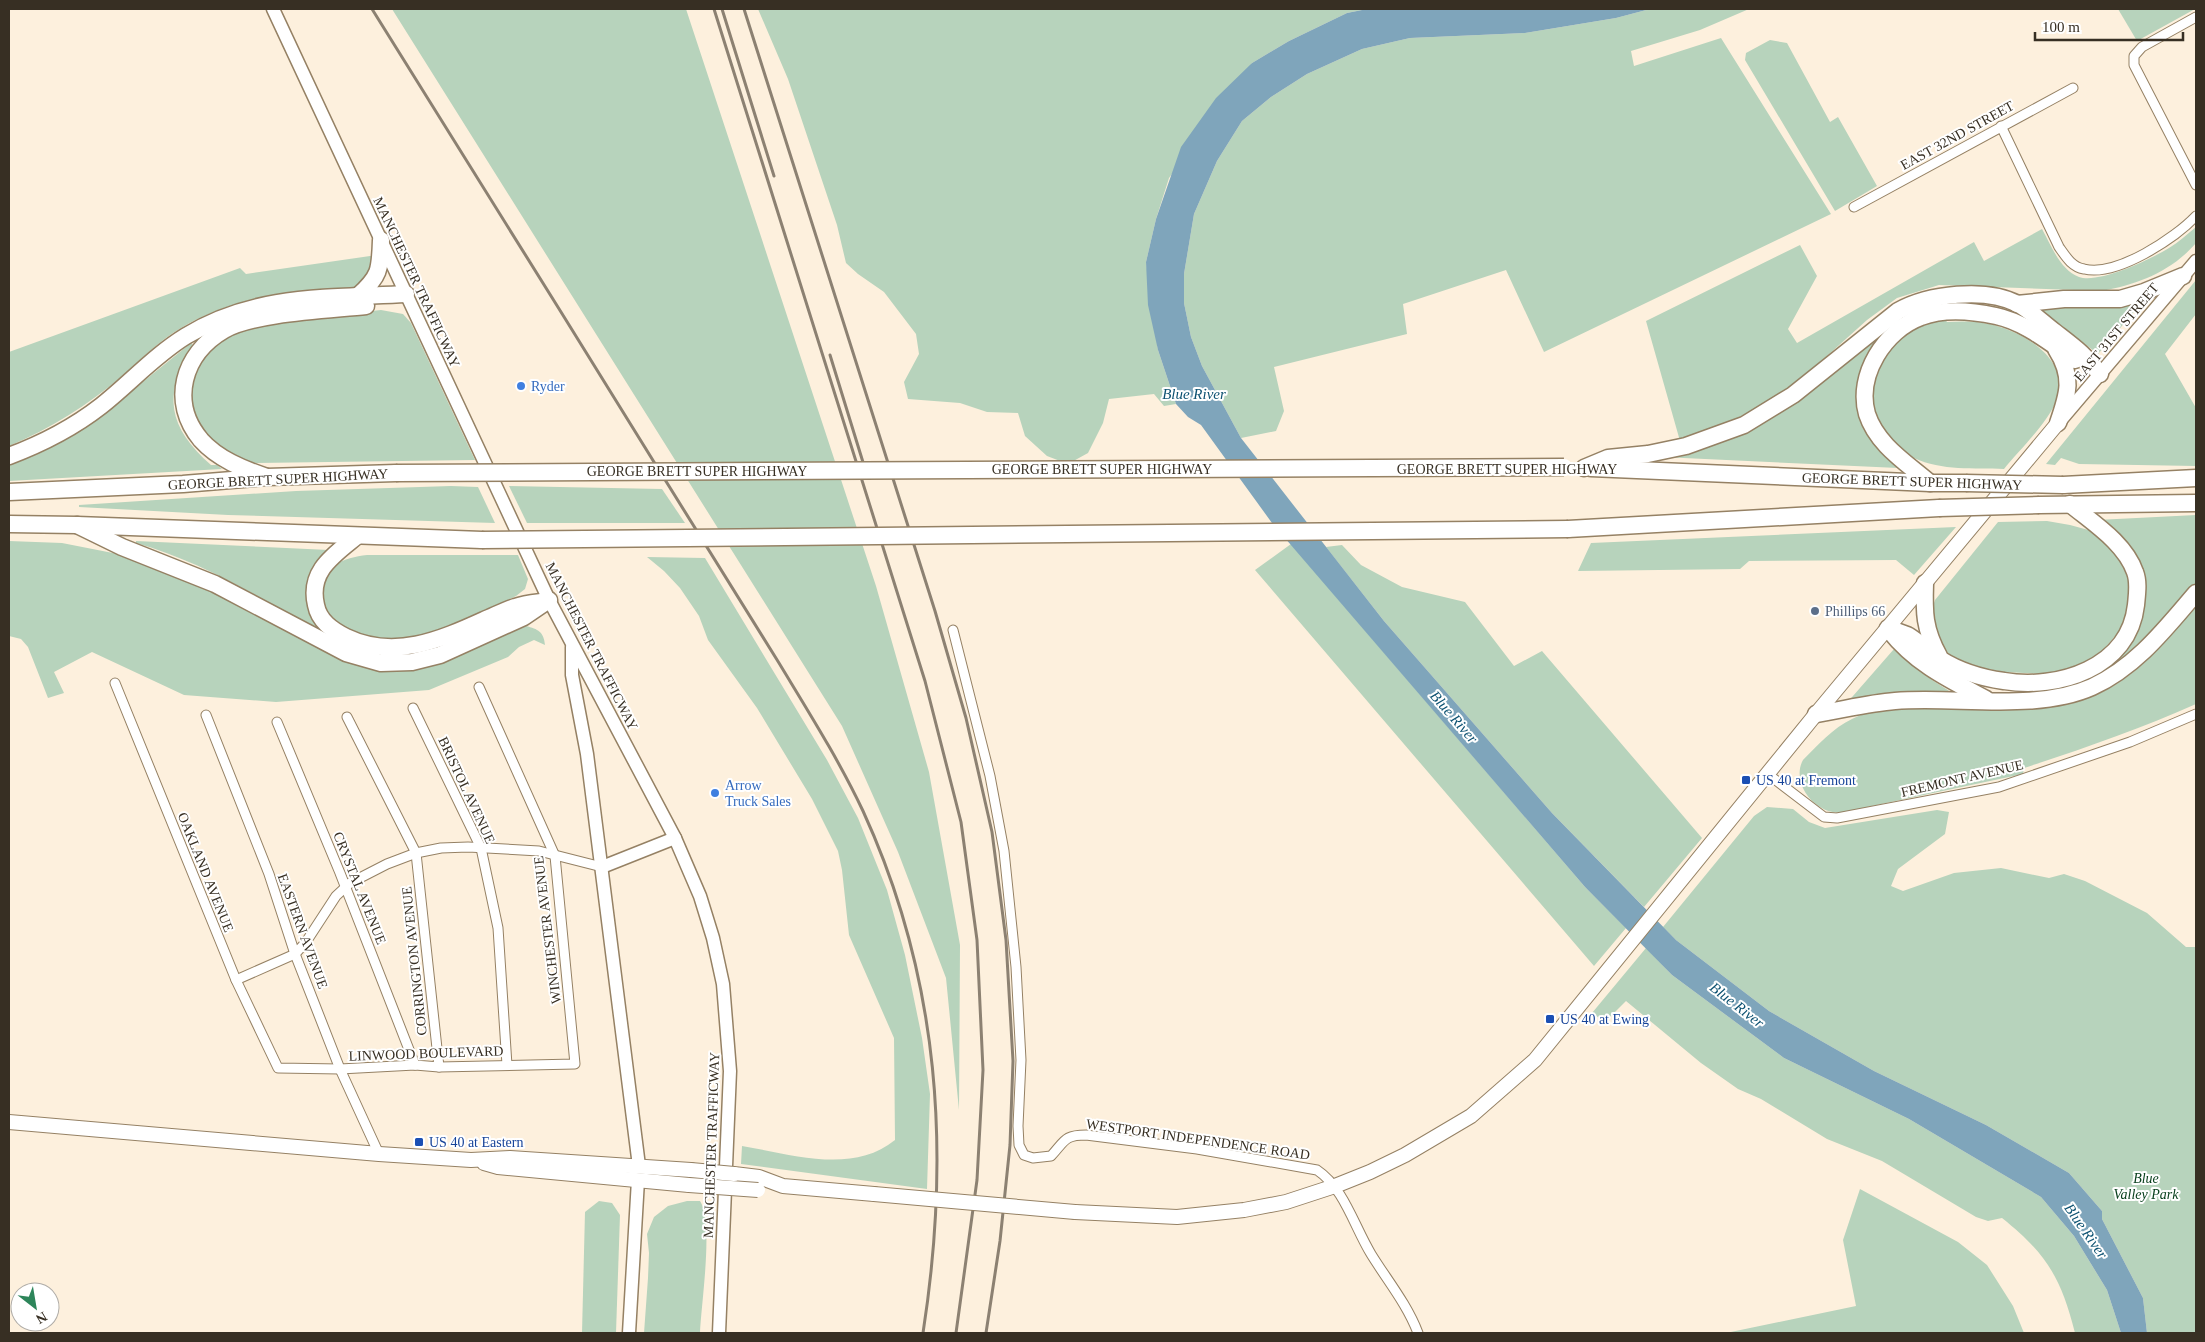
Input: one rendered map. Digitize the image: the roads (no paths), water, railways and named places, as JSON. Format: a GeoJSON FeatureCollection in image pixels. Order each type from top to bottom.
{"type":"FeatureCollection","features":[{"type":"Feature","properties":{"kind":"highway"},"geometry":{"type":"LineString","coordinates":[[358,296],[372,284],[380,267],[381,240]]}},
{"type":"Feature","properties":{"kind":"highway"},"geometry":{"type":"LineString","coordinates":[[2017,304],[2064,299],[2120,299],[2144,292],[2183,276]]}},
{"type":"Feature","properties":{"kind":"highway"},"geometry":{"type":"LineString","coordinates":[[9,456],[32,448],[93,412],[169,348],[209,324],[261,305],[290,300],[406,294]]}},
{"type":"Feature","properties":{"kind":"highway"},"geometry":{"type":"LineString","coordinates":[[266,477],[244,469],[221,456],[202,440],[191,424],[185,406],[183,387],[189,365],[205,344],[225,329],[253,319],[371,305],[406,294]]}},
{"type":"Feature","properties":{"kind":"highway"},"geometry":{"type":"LineString","coordinates":[[1584,468],[1608,458],[1648,454],[1686,446],[1744,425],[1793,395],[1882,322],[1912,303],[1930,298],[1974,295],[1996,298],[2017,304],[2088,358],[2100,374]]}},
{"type":"Feature","properties":{"kind":"highway"},"geometry":{"type":"LineString","coordinates":[[1930,483],[1888,447],[1878,435],[1868,415],[1864,398],[1866,378],[1877,352],[1894,334],[1920,317],[1942,312],[1965,312],[1997,316],[2025,327],[2100,374]]}},
{"type":"Feature","properties":{"kind":"highway"},"geometry":{"type":"LineString","coordinates":[[2055,347],[2063,360],[2068,376],[2069,391],[2058,423]]}},
{"type":"Feature","properties":{"kind":"highway","name":"GEORGE BRETT SUPER HIGHWAY"},"geometry":{"type":"LineString","coordinates":[[9,492],[183,484],[266,477],[396,473],[1564,467],[1930,483],[2063,485],[2196,478]]}},
{"type":"Feature","properties":{"kind":"highway","name":"GEORGE BRETT SUPER HIGHWAY"},"geometry":{"type":"LineString","coordinates":[[9,524],[77,524],[482,540],[1568,529],[1939,508],[2039,504],[2196,503]]}},
{"type":"Feature","properties":{"kind":"highway"},"geometry":{"type":"LineString","coordinates":[[1888,628],[1909,636],[1941,660],[1970,674],[2005,681],[2039,683],[2064,679],[2092,669],[2111,654],[2125,638],[2135,616],[2138,590],[2136,572],[2126,555],[2113,541],[2070,504]]}},
{"type":"Feature","properties":{"kind":"highway"},"geometry":{"type":"LineString","coordinates":[[77,524],[122,548],[215,584],[346,653],[381,663],[412,662],[440,655],[524,617],[548,600]]}},
{"type":"Feature","properties":{"kind":"highway"},"geometry":{"type":"LineString","coordinates":[[357,536],[323,564],[315,580],[313,596],[317,610],[324,622],[335,631],[353,640],[382,647],[421,645],[441,640],[515,607],[548,600]]}},
{"type":"Feature","properties":{"kind":"highway"},"geometry":{"type":"LineString","coordinates":[[1925,583],[1924,617],[1930,640],[1941,660]]}},
{"type":"Feature","properties":{"kind":"highway"},"geometry":{"type":"LineString","coordinates":[[1816,714],[1895,701],[2037,700],[2066,695],[2092,687],[2137,657],[2196,593]]}},
{"type":"Feature","properties":{"kind":"highway"},"geometry":{"type":"LineString","coordinates":[[1888,628],[1901,644],[1926,667],[1989,700]]}},
{"type":"Feature","properties":{"kind":"main road","name":"MANCHESTER TRAFFICWAY"},"geometry":{"type":"LineString","coordinates":[[273,9],[548,600],[675,838],[700,896],[713,938],[723,984],[728,1026],[730,1071],[730,1118],[719,1333]]}},
{"type":"Feature","properties":{"kind":"main road","name":"EAST 31ST STREET"},"geometry":{"type":"LineString","coordinates":[[2058,423],[2196,260]]}},
{"type":"Feature","properties":{"kind":"main road"},"geometry":{"type":"LineString","coordinates":[[9,1122],[380,1154],[471,1160],[510,1158],[638,1173],[689,1185],[759,1184],[1075,1212],[1177,1217],[1244,1210],[1286,1202],[1335,1186],[1405,1155],[1471,1116],[1535,1060],[1584,997],[1769,775],[1816,714],[2058,423]]}},
{"type":"Feature","properties":{"kind":"main road"},"geometry":{"type":"LineString","coordinates":[[572,645],[572,675],[588,754],[638,1173],[629,1333]]}},
{"type":"Feature","properties":{"kind":"main road"},"geometry":{"type":"LineString","coordinates":[[602,867],[675,838]]}},
{"type":"Feature","properties":{"kind":"main road"},"geometry":{"type":"LineString","coordinates":[[638,1173],[691,1170],[759,1184]]}},
{"type":"Feature","properties":{"kind":"street"},"geometry":{"type":"LineString","coordinates":[[2196,17],[2142,46],[2134,56],[2134,65],[2196,185]]}},
{"type":"Feature","properties":{"kind":"street","name":"EAST 32ND STREET"},"geometry":{"type":"LineString","coordinates":[[1854,207],[2073,88]]}},
{"type":"Feature","properties":{"kind":"street"},"geometry":{"type":"LineString","coordinates":[[2001,126],[2059,247],[2069,262],[2084,269],[2103,269],[2160,246],[2183,229],[2196,216]]}},
{"type":"Feature","properties":{"kind":"street","name":"WESTPORT INDEPENDENCE ROAD"},"geometry":{"type":"LineString","coordinates":[[953,630],[990,776],[1004,851],[1017,977],[1020,1060],[1018,1126],[1019,1145],[1024,1155],[1033,1158],[1051,1156],[1062,1141],[1070,1135],[1086,1135],[1197,1149],[1317,1170],[1327,1176],[1335,1186]]}},
{"type":"Feature","properties":{"kind":"street","name":"OAKLAND AVENUE"},"geometry":{"type":"LineString","coordinates":[[115,683],[236,980],[278,1068]]}},
{"type":"Feature","properties":{"kind":"street","name":"WINCHESTER AVENUE"},"geometry":{"type":"LineString","coordinates":[[479,687],[555,856],[575,1064]]}},
{"type":"Feature","properties":{"kind":"street","name":"BRISTOL AVENUE"},"geometry":{"type":"LineString","coordinates":[[413,708],[481,848],[498,928],[507,1065]]}},
{"type":"Feature","properties":{"kind":"street","name":"FREMONT AVENUE"},"geometry":{"type":"LineString","coordinates":[[1769,775],[1824,817],[1837,818],[1999,786],[2130,742],[2196,714]]}},
{"type":"Feature","properties":{"kind":"street","name":"EASTERN AVENUE"},"geometry":{"type":"LineString","coordinates":[[206,715],[268,874],[295,954],[340,1069],[380,1154]]}},
{"type":"Feature","properties":{"kind":"street"},"geometry":{"type":"LineString","coordinates":[[347,717],[416,853]]}},
{"type":"Feature","properties":{"kind":"street","name":"CRYSTAL AVENUE"},"geometry":{"type":"LineString","coordinates":[[277,722],[345,887],[415,1066]]}},
{"type":"Feature","properties":{"kind":"street"},"geometry":{"type":"LineString","coordinates":[[236,980],[295,954],[306,942],[336,896],[345,887],[379,868],[416,853],[441,848],[539,851],[602,867]]}},
{"type":"Feature","properties":{"kind":"street","name":"CORRINGTON AVENUE"},"geometry":{"type":"LineString","coordinates":[[416,853],[439,1067]]}},
{"type":"Feature","properties":{"kind":"street","name":"LINWOOD BOULEVARD"},"geometry":{"type":"LineString","coordinates":[[278,1068],[340,1069],[575,1064]]}},
{"type":"Feature","properties":{"kind":"street"},"geometry":{"type":"LineString","coordinates":[[1335,1186],[1371,1253],[1412,1317],[1418,1333]]}},
{"type":"Feature","properties":{"kind":"water","name":"Blue River"},"geometry":{"type":"Polygon","coordinates":[[[1367,9],[1650,9],[1616,18],[1525,33],[1410,38],[1362,49],[1307,74],[1271,97],[1242,121],[1217,161],[1194,214],[1184,274],[1184,303],[1191,337],[1202,366],[1241,438],[1384,621],[1552,813],[1676,940],[1769,1011],[1874,1071],[1986,1125],[2069,1173],[2102,1211],[2102,1219],[2143,1298],[2147,1333],[2121,1333],[2107,1290],[2074,1236],[2041,1197],[1909,1119],[1784,1058],[1672,975],[1585,887],[1272,523],[1201,425],[1188,417],[1176,404],[1158,350],[1148,305],[1146,262],[1156,219],[1181,147],[1216,98],[1252,63],[1289,41],[1347,13],[1367,9]]]}},
{"type":"Feature","properties":{"kind":"railway"},"geometry":{"type":"LineString","coordinates":[[372,9],[779,663],[834,754],[863,811],[889,874],[909,938],[923,1003],[932,1068],[937,1133],[936,1199],[932,1266],[923,1333]]}},
{"type":"Feature","properties":{"kind":"railway"},"geometry":{"type":"LineString","coordinates":[[714,9],[925,681],[961,822],[977,940],[983,1070],[977,1180],[956,1333]]}},
{"type":"Feature","properties":{"kind":"railway"},"geometry":{"type":"LineString","coordinates":[[722,9],[774,176]]}},
{"type":"Feature","properties":{"kind":"railway"},"geometry":{"type":"LineString","coordinates":[[744,9],[935,611],[966,718],[992,832],[1006,940],[1013,1061],[1010,1145],[1000,1241],[986,1333]]}},
{"type":"Feature","properties":{"kind":"railway"},"geometry":{"type":"LineString","coordinates":[[830,355],[866,472]]}},
{"type":"Feature","properties":{"kind":"place","name":"Ryder"},"geometry":{"type":"Point","coordinates":[521,386]}},
{"type":"Feature","properties":{"kind":"place","name":"Phillips 66"},"geometry":{"type":"Point","coordinates":[1815,611]}},
{"type":"Feature","properties":{"kind":"place","name":"US 40 at Fremont"},"geometry":{"type":"Point","coordinates":[1746,780]}},
{"type":"Feature","properties":{"kind":"place","name":"Arrow Truck Sales"},"geometry":{"type":"Point","coordinates":[715,793]}},
{"type":"Feature","properties":{"kind":"place","name":"US 40 at Ewing"},"geometry":{"type":"Point","coordinates":[1550,1019]}},
{"type":"Feature","properties":{"kind":"place","name":"US 40 at Eastern"},"geometry":{"type":"Point","coordinates":[419,1142]}},
{"type":"Feature","properties":{"kind":"park label","name":"Blue Valley Park"},"geometry":{"type":"Point","coordinates":[2146,1186]}}]}
